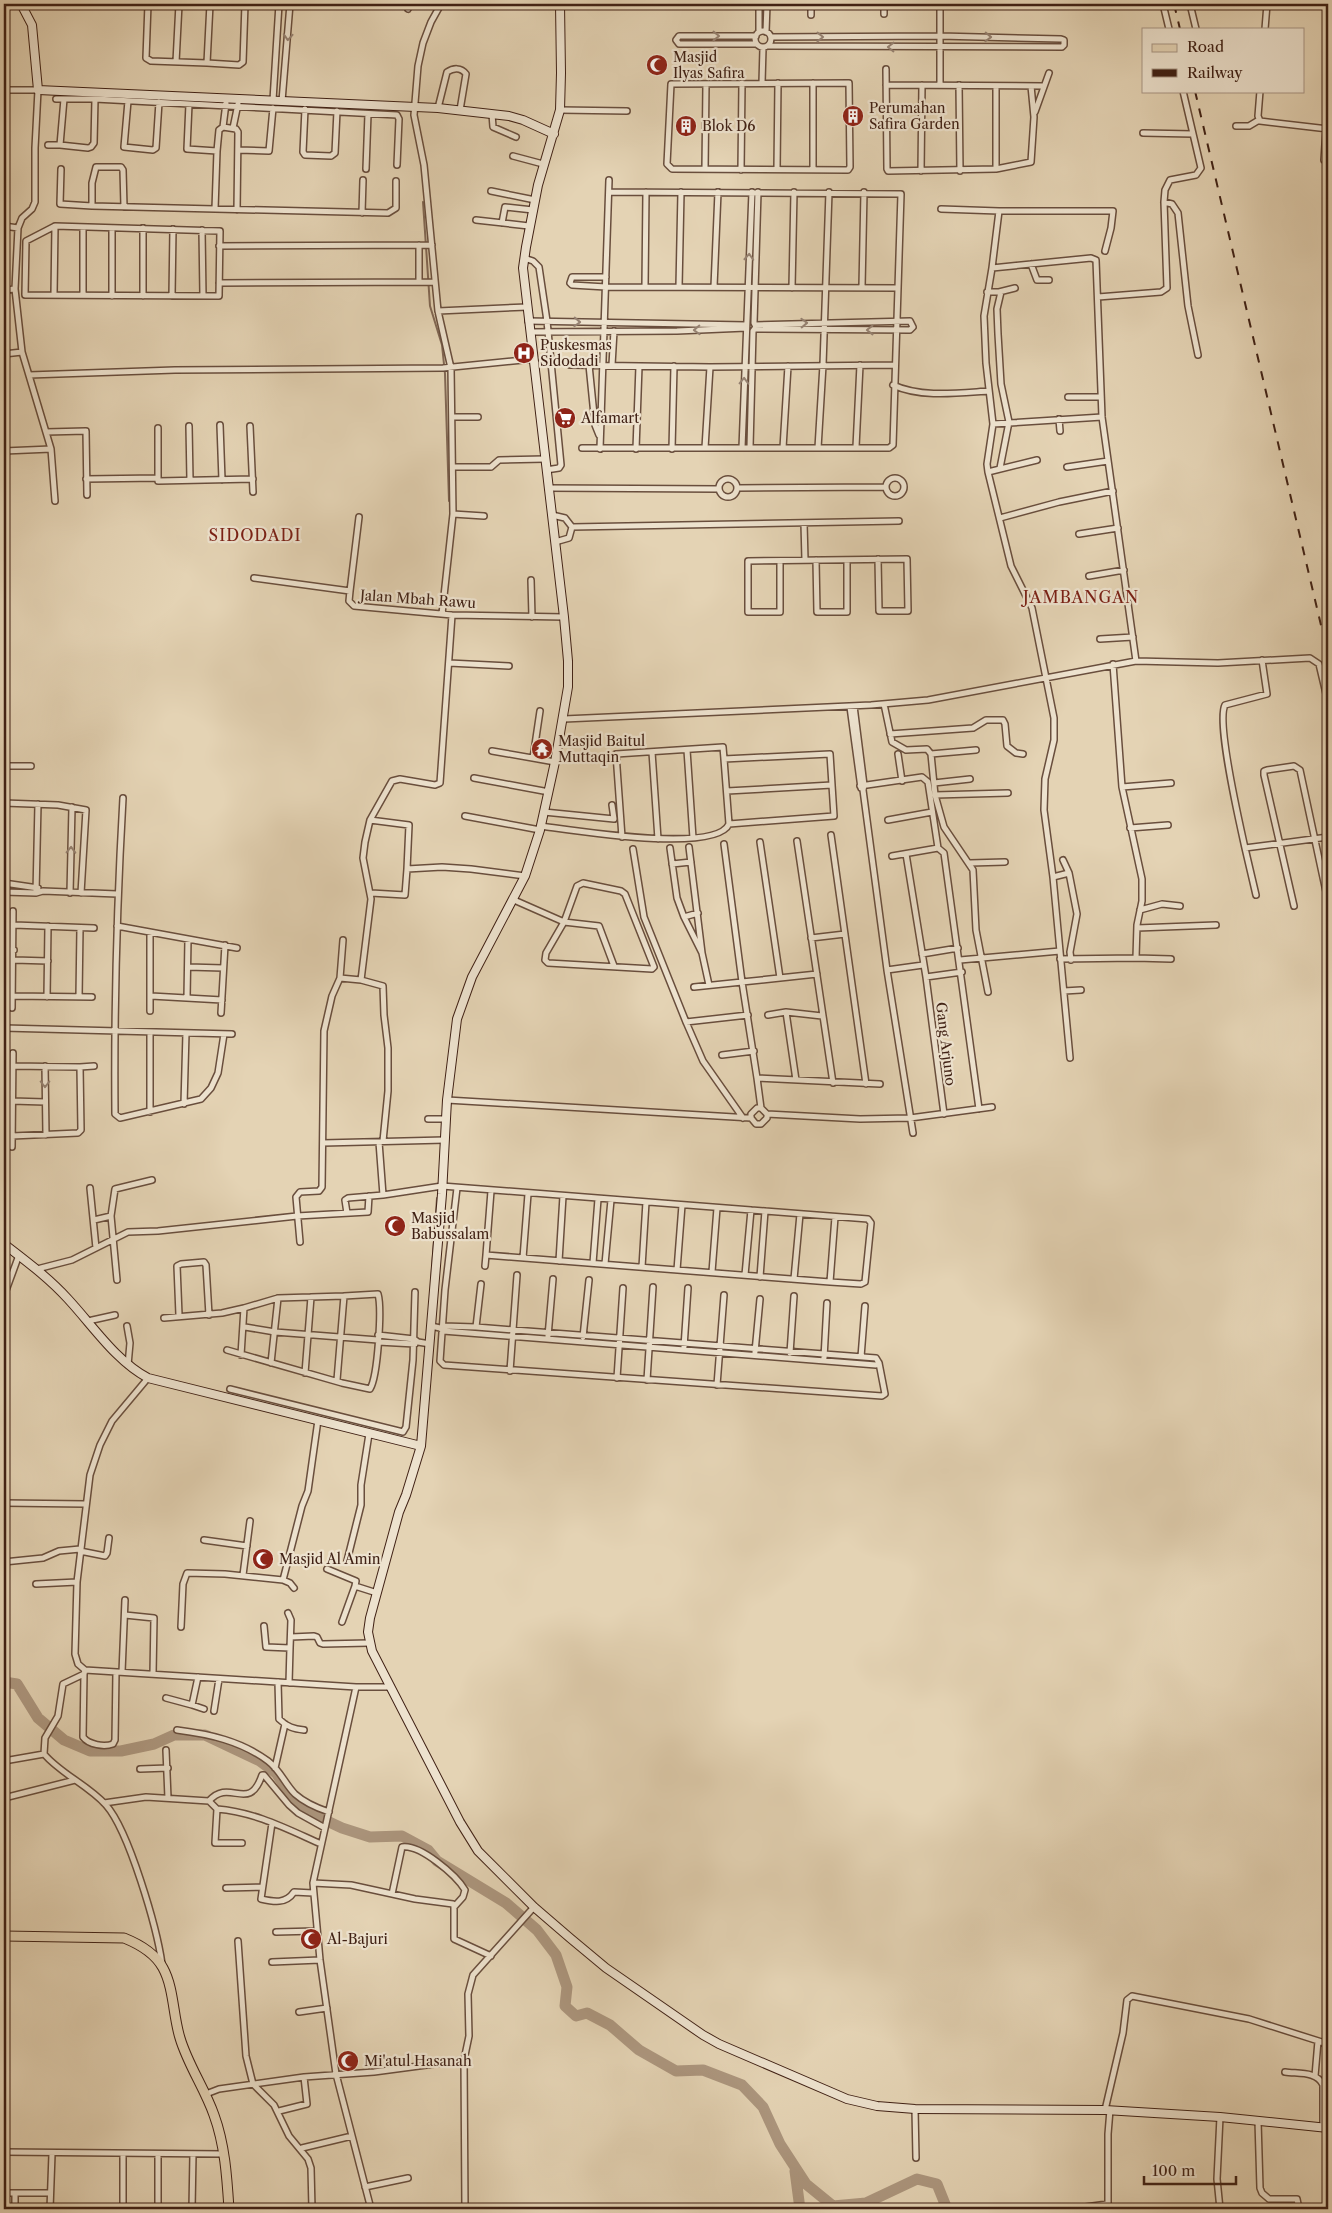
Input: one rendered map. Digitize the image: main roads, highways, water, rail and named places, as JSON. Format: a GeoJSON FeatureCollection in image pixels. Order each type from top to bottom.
{"type":"FeatureCollection","features":[{"type":"Feature","properties":{"kind":"main road"},"geometry":{"type":"LineString","coordinates":[[4,1936],[124,1938],[136,1943],[153,1955],[163,1968],[168,1981],[180,2040],[206,2094],[220,2132],[229,2209]]}},
{"type":"Feature","properties":{"kind":"waterway"},"geometry":{"type":"LineString","coordinates":[[423,202],[430,306],[442,345],[445,374],[449,501]]}},
{"type":"Feature","properties":{"kind":"waterway"},"geometry":{"type":"LineString","coordinates":[[431,1283],[437,1198]]}},
{"type":"Feature","properties":{"kind":"waterway"},"geometry":{"type":"LineString","coordinates":[[4,1682],[17,1684],[38,1718],[64,1740],[90,1751],[121,1751],[154,1744],[174,1735],[205,1735],[260,1761],[276,1773],[288,1791],[312,1814],[342,1828],[370,1837],[402,1836],[428,1850],[437,1861],[506,1903],[537,1930],[556,1955],[567,1987],[565,2006],[576,2016],[587,2013],[610,2025],[639,2050],[676,2071],[703,2070],[742,2085],[763,2107],[780,2144],[806,2184],[833,2206],[866,2203],[917,2179],[937,2184],[947,2209]]}},
{"type":"Feature","properties":{"kind":"waterway"},"geometry":{"type":"LineString","coordinates":[[795,2171],[800,2209]]}},
{"type":"Feature","properties":{"kind":"railway"},"geometry":{"type":"LineString","coordinates":[[1174,4],[1180,28]]}},
{"type":"Feature","properties":{"kind":"railway"},"geometry":{"type":"LineString","coordinates":[[1195,92],[1328,655]]}},
{"type":"Feature","properties":{"kind":"place","name":"Masjid Ilyas Safira"},"geometry":{"type":"Point","coordinates":[657,65]}},
{"type":"Feature","properties":{"kind":"place","name":"Perumahan Safira Garden"},"geometry":{"type":"Point","coordinates":[853,116]}},
{"type":"Feature","properties":{"kind":"place","name":"Blok D6"},"geometry":{"type":"Point","coordinates":[686,126]}},
{"type":"Feature","properties":{"kind":"place","name":"Puskesmas Sidodadi"},"geometry":{"type":"Point","coordinates":[524,353]}},
{"type":"Feature","properties":{"kind":"place","name":"Alfamart"},"geometry":{"type":"Point","coordinates":[565,418]}},
{"type":"Feature","properties":{"kind":"place","name":"Masjid Baitul Muttaqin"},"geometry":{"type":"Point","coordinates":[542,749]}},
{"type":"Feature","properties":{"kind":"place","name":"Masjid Babussalam"},"geometry":{"type":"Point","coordinates":[395,1226]}},
{"type":"Feature","properties":{"kind":"place","name":"Masjid Al Amin"},"geometry":{"type":"Point","coordinates":[263,1559]}},
{"type":"Feature","properties":{"kind":"place","name":"Al-Bajuri"},"geometry":{"type":"Point","coordinates":[311,1939]}},
{"type":"Feature","properties":{"kind":"place","name":"Mi'atul Hasanah"},"geometry":{"type":"Point","coordinates":[348,2061]}},
{"type":"Feature","properties":{"kind":"district","name":"SIDODADI"},"geometry":{"type":"Point","coordinates":[255,535]}},
{"type":"Feature","properties":{"kind":"district","name":"JAMBANGAN"},"geometry":{"type":"Point","coordinates":[1081,597]}}]}
